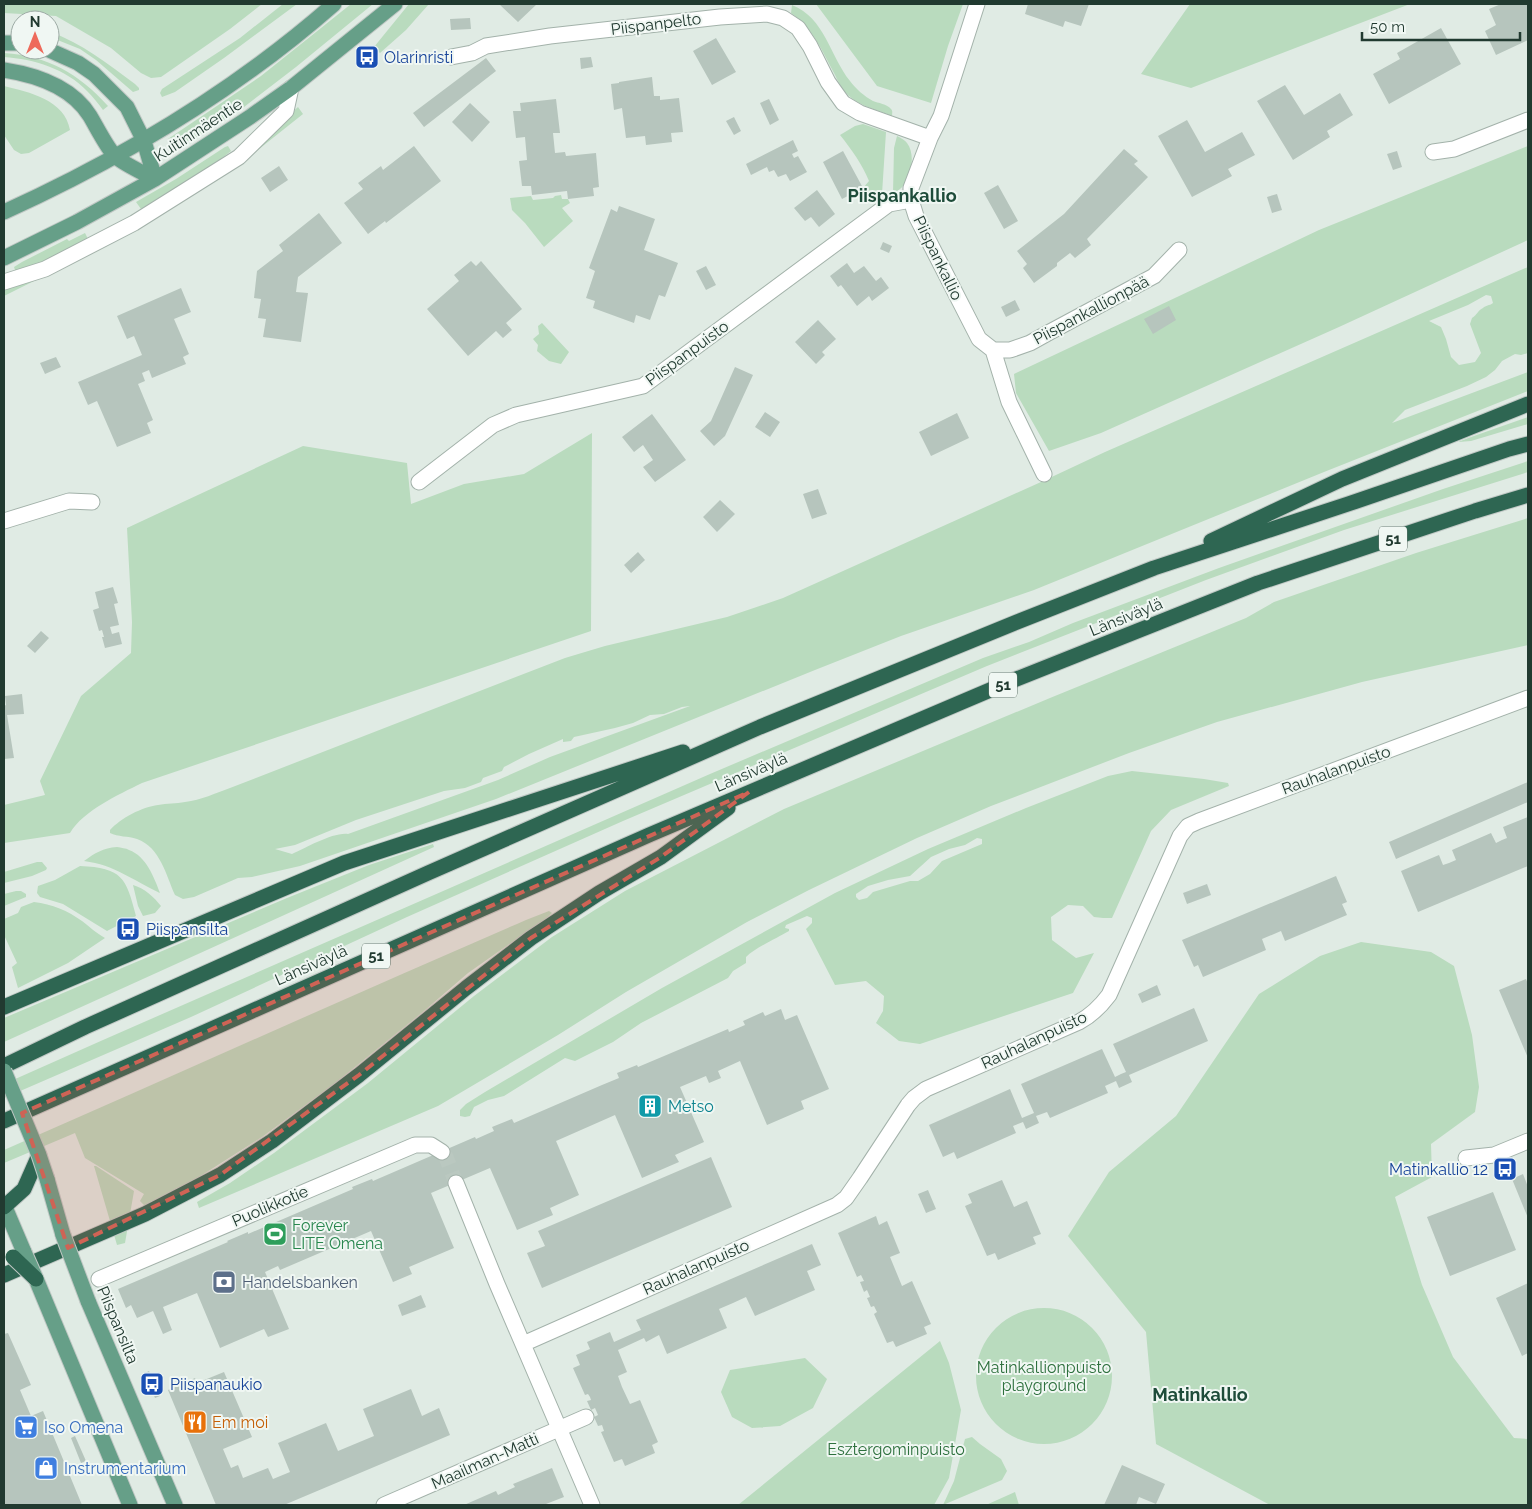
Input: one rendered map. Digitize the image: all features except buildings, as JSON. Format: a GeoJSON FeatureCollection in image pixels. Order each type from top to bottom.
{"type":"FeatureCollection","features":[{"type":"Feature","properties":{"kind":"highway"},"geometry":{"type":"LineString","coordinates":[[1154,568],[1342,478],[1528,404]]}},
{"type":"Feature","properties":{"kind":"highway"},"geometry":{"type":"LineString","coordinates":[[4,1066],[94,1023],[419,877],[760,727],[1017,622],[1154,568],[1528,444]]}},
{"type":"Feature","properties":{"kind":"highway","name":"Länsiväylä"},"geometry":{"type":"LineString","coordinates":[[4,1121],[640,838],[1009,682],[1258,583],[1528,495]]}},
{"type":"Feature","properties":{"kind":"highway"},"geometry":{"type":"LineString","coordinates":[[4,1007],[344,862],[760,727]]}},
{"type":"Feature","properties":{"kind":"highway","name":"51"},"geometry":{"type":"LineString","coordinates":[[4,1275],[145,1214],[227,1170],[272,1141],[359,1075],[531,938],[599,893],[661,857],[749,792]]}},
{"type":"Feature","properties":{"kind":"highway"},"geometry":{"type":"LineString","coordinates":[[4,1206],[24,1189],[40,1155]]}},
{"type":"Feature","properties":{"kind":"highway"},"geometry":{"type":"LineString","coordinates":[[14,1254],[36,1279]]}},
{"type":"Feature","properties":{"kind":"main road","name":"Kuitinmäentie"},"geometry":{"type":"LineString","coordinates":[[4,212],[43,194],[144,141],[236,82],[275,54],[334,4]]}},
{"type":"Feature","properties":{"kind":"main road","name":"Kuitinmäentie"},"geometry":{"type":"LineString","coordinates":[[4,258],[154,180],[292,88],[395,4]]}},
{"type":"Feature","properties":{"kind":"main road"},"geometry":{"type":"LineString","coordinates":[[60,55],[78,63],[94,74],[127,107],[144,141],[154,180]]}},
{"type":"Feature","properties":{"kind":"main road"},"geometry":{"type":"LineString","coordinates":[[4,70],[40,79],[64,90],[89,114],[115,156],[154,180]]}},
{"type":"Feature","properties":{"kind":"main road","name":"Piispansilta"},"geometry":{"type":"LineString","coordinates":[[4,1071],[40,1155],[63,1235],[88,1301],[175,1505]]}},
{"type":"Feature","properties":{"kind":"main road"},"geometry":{"type":"LineString","coordinates":[[4,1206],[14,1254]]}},
{"type":"Feature","properties":{"kind":"main road"},"geometry":{"type":"LineString","coordinates":[[36,1279],[130,1505]]}},
{"type":"Feature","properties":{"kind":"street","name":"Piispankallio"},"geometry":{"type":"LineString","coordinates":[[977,4],[941,116],[930,138],[911,188],[910,200],[916,216],[978,339],[993,350],[1009,402],[1044,474]]}},
{"type":"Feature","properties":{"kind":"street","name":"Piispanpelto"},"geometry":{"type":"LineString","coordinates":[[452,57],[472,53],[486,46],[550,36],[720,16],[767,14],[783,18],[798,28],[810,46],[828,82],[843,102],[860,113],[930,138]]}},
{"type":"Feature","properties":{"kind":"street"},"geometry":{"type":"LineString","coordinates":[[4,282],[45,269],[134,223],[239,158],[286,111],[292,88]]}},
{"type":"Feature","properties":{"kind":"street"},"geometry":{"type":"LineString","coordinates":[[1432,152],[1454,149],[1528,120]]}},
{"type":"Feature","properties":{"kind":"street","name":"Piispanpuisto"},"geometry":{"type":"LineString","coordinates":[[418,482],[493,425],[516,414],[643,386],[889,204],[910,200]]}},
{"type":"Feature","properties":{"kind":"street","name":"Piispankallionpää"},"geometry":{"type":"LineString","coordinates":[[993,350],[1010,350],[1030,343],[1154,276],[1179,250]]}},
{"type":"Feature","properties":{"kind":"street"},"geometry":{"type":"LineString","coordinates":[[4,522],[69,501],[92,502]]}},
{"type":"Feature","properties":{"kind":"street","name":"Rauhalanpuisto"},"geometry":{"type":"LineString","coordinates":[[523,1344],[837,1204],[846,1198],[908,1105],[926,1089],[1090,1016],[1109,995],[1180,836],[1188,826],[1199,820],[1528,698]]}},
{"type":"Feature","properties":{"kind":"street"},"geometry":{"type":"LineString","coordinates":[[1466,1158],[1494,1155],[1528,1141]]}},
{"type":"Feature","properties":{"kind":"street","name":"Puolikkotie"},"geometry":{"type":"LineString","coordinates":[[99,1279],[414,1145],[431,1145],[442,1152]]}},
{"type":"Feature","properties":{"kind":"street"},"geometry":{"type":"LineString","coordinates":[[456,1182],[592,1505]]}},
{"type":"Feature","properties":{"kind":"street","name":"Maailman-Matti"},"geometry":{"type":"LineString","coordinates":[[384,1505],[586,1417]]}},
{"type":"Feature","properties":{"kind":"highlighted area"},"geometry":{"type":"Polygon","coordinates":[[[749,792],[661,857],[531,938],[359,1075],[220,1175],[68,1248],[22,1113],[749,792]]]}},
{"type":"Feature","properties":{"kind":"green space"},"geometry":{"type":"Polygon","coordinates":[[[4,4],[262,4],[230,29],[161,77],[151,78],[141,73],[111,48],[60,18],[60,10],[10,10],[10,13],[4,13],[4,4]]]}},
{"type":"Feature","properties":{"kind":"green space"},"geometry":{"type":"Polygon","coordinates":[[[283,4],[297,4],[175,92],[162,97],[160,93],[162,89],[240,38],[283,4]]]}},
{"type":"Feature","properties":{"kind":"green space"},"geometry":{"type":"Polygon","coordinates":[[[351,4],[373,4],[244,107],[197,137],[176,143],[168,141],[168,139],[261,76],[351,4]]]}},
{"type":"Feature","properties":{"kind":"green space"},"geometry":{"type":"Polygon","coordinates":[[[409,4],[429,4],[406,30],[380,53],[374,47],[409,4]]]}},
{"type":"Feature","properties":{"kind":"green space"},"geometry":{"type":"Polygon","coordinates":[[[816,4],[963,4],[931,103],[877,86],[816,4]]]}},
{"type":"Feature","properties":{"kind":"green space"},"geometry":{"type":"Polygon","coordinates":[[[1190,4],[1410,4],[1191,88],[1141,74],[1190,4]]]}},
{"type":"Feature","properties":{"kind":"green space"},"geometry":{"type":"Polygon","coordinates":[[[792,5],[803,11],[820,28],[843,71],[855,87],[873,101],[889,107],[892,111],[892,116],[864,105],[847,94],[811,33],[791,13],[792,5]]]}},
{"type":"Feature","properties":{"kind":"green space"},"geometry":{"type":"Polygon","coordinates":[[[60,36],[94,55],[135,84],[139,90],[133,92],[96,60],[80,49],[60,41],[60,36]]]}},
{"type":"Feature","properties":{"kind":"green space"},"geometry":{"type":"Polygon","coordinates":[[[4,53],[10,54],[10,58],[4,57],[4,53]]]}},
{"type":"Feature","properties":{"kind":"green space"},"geometry":{"type":"Polygon","coordinates":[[[27,60],[42,60],[61,68],[85,84],[108,106],[103,110],[79,83],[59,71],[27,60]]]}},
{"type":"Feature","properties":{"kind":"green space"},"geometry":{"type":"Polygon","coordinates":[[[4,86],[24,91],[54,104],[67,120],[70,130],[29,153],[21,154],[14,150],[4,135],[4,86]]]}},
{"type":"Feature","properties":{"kind":"green space"},"geometry":{"type":"Polygon","coordinates":[[[298,107],[303,114],[235,168],[258,142],[298,107]]]}},
{"type":"Feature","properties":{"kind":"green space"},"geometry":{"type":"Polygon","coordinates":[[[863,124],[886,132],[882,194],[881,198],[876,202],[863,188],[869,181],[856,157],[840,135],[855,126],[863,124]]]}},
{"type":"Feature","properties":{"kind":"green space"},"geometry":{"type":"Polygon","coordinates":[[[897,136],[907,143],[912,159],[906,182],[893,193],[894,148],[897,136]]]}},
{"type":"Feature","properties":{"kind":"green space"},"geometry":{"type":"Polygon","coordinates":[[[228,146],[231,151],[212,166],[141,209],[136,202],[176,179],[228,146]]]}},
{"type":"Feature","properties":{"kind":"green space"},"geometry":{"type":"Polygon","coordinates":[[[1528,146],[1528,240],[1101,433],[1049,451],[1016,393],[1014,374],[1319,230],[1528,146]]]}},
{"type":"Feature","properties":{"kind":"green space"},"geometry":{"type":"Polygon","coordinates":[[[561,195],[562,199],[568,199],[570,203],[562,208],[573,221],[544,247],[512,210],[510,198],[531,196],[533,200],[553,198],[561,195]]]}},
{"type":"Feature","properties":{"kind":"green space"},"geometry":{"type":"Polygon","coordinates":[[[85,233],[88,239],[43,262],[15,270],[14,267],[22,262],[67,239],[69,241],[85,233]]]}},
{"type":"Feature","properties":{"kind":"green space"},"geometry":{"type":"Polygon","coordinates":[[[1528,267],[1528,353],[1515,354],[1502,361],[1486,377],[1405,410],[1392,423],[1528,372],[1528,391],[1034,590],[901,636],[496,799],[300,866],[252,877],[238,878],[194,897],[183,899],[175,895],[157,855],[145,843],[137,839],[110,833],[110,830],[120,821],[145,808],[161,804],[191,801],[208,796],[565,658],[605,646],[727,617],[783,598],[1105,452],[1528,267]],[[1486,295],[1468,305],[1429,321],[1441,327],[1451,357],[1459,365],[1475,362],[1481,353],[1470,324],[1472,318],[1480,310],[1493,303],[1491,296],[1486,295]],[[690,706],[664,714],[650,715],[633,723],[615,728],[574,737],[571,741],[563,742],[563,739],[504,767],[502,771],[483,778],[481,782],[465,788],[444,791],[356,820],[295,845],[275,849],[292,854],[335,835],[348,834],[498,780],[550,757],[690,706]]]}},
{"type":"Feature","properties":{"kind":"green space"},"geometry":{"type":"Polygon","coordinates":[[[42,277],[4,296],[4,288],[42,277]]]}},
{"type":"Feature","properties":{"kind":"green space"},"geometry":{"type":"Polygon","coordinates":[[[542,323],[569,352],[561,364],[549,361],[537,351],[538,345],[533,339],[539,334],[538,326],[542,323]]]}},
{"type":"Feature","properties":{"kind":"green space"},"geometry":{"type":"Polygon","coordinates":[[[1528,417],[1528,424],[1471,441],[1458,442],[1471,437],[1528,417]]]}},
{"type":"Feature","properties":{"kind":"green space"},"geometry":{"type":"Polygon","coordinates":[[[592,433],[591,631],[142,783],[93,810],[70,833],[4,843],[4,805],[45,795],[40,781],[81,696],[131,653],[132,622],[127,528],[303,446],[407,463],[411,504],[464,484],[524,474],[592,433]]]}},
{"type":"Feature","properties":{"kind":"green space"},"geometry":{"type":"Polygon","coordinates":[[[1528,461],[1528,472],[1344,530],[1206,580],[987,666],[623,821],[407,917],[191,1017],[4,1098],[4,1084],[710,774],[983,658],[1219,568],[1528,461]]]}},
{"type":"Feature","properties":{"kind":"green space"},"geometry":{"type":"Polygon","coordinates":[[[1528,518],[1528,645],[1362,682],[1217,722],[1129,753],[991,806],[917,838],[747,922],[626,992],[558,1035],[438,1106],[199,1208],[197,1202],[230,1183],[274,1153],[368,1083],[474,996],[552,937],[625,891],[784,809],[1246,618],[1274,602],[1416,553],[1528,518]]]}},
{"type":"Feature","properties":{"kind":"green space"},"geometry":{"type":"Polygon","coordinates":[[[1132,771],[1204,779],[1228,783],[1229,786],[1171,810],[1151,831],[1112,918],[1094,917],[1083,906],[1068,905],[1051,917],[1052,940],[1076,958],[1094,953],[1073,993],[920,1044],[899,1041],[876,1023],[883,1011],[884,996],[866,981],[835,985],[806,929],[812,923],[812,918],[807,916],[786,925],[785,928],[789,929],[789,931],[746,957],[746,963],[733,971],[728,978],[641,1023],[613,1042],[575,1061],[565,1058],[504,1096],[488,1100],[474,1107],[470,1116],[460,1116],[460,1110],[466,1104],[485,1092],[662,988],[835,893],[928,849],[1108,776],[1132,771]],[[977,838],[965,845],[949,849],[931,857],[910,876],[868,886],[856,894],[856,897],[859,900],[867,898],[873,892],[910,881],[918,881],[930,874],[942,861],[982,844],[982,839],[977,838]]]}},
{"type":"Feature","properties":{"kind":"green space"},"geometry":{"type":"Polygon","coordinates":[[[433,844],[434,847],[4,1042],[4,1018],[287,898],[369,865],[433,844]]]}},
{"type":"Feature","properties":{"kind":"green space"},"geometry":{"type":"Polygon","coordinates":[[[117,847],[128,849],[145,862],[160,893],[114,869],[84,861],[99,851],[117,847]]]}},
{"type":"Feature","properties":{"kind":"green space"},"geometry":{"type":"Polygon","coordinates":[[[42,862],[47,868],[46,870],[32,876],[4,883],[4,872],[42,862]]]}},
{"type":"Feature","properties":{"kind":"green space"},"geometry":{"type":"Polygon","coordinates":[[[80,866],[105,869],[114,872],[120,877],[129,892],[136,916],[107,931],[63,904],[40,897],[37,893],[38,886],[55,880],[80,866]]]}},
{"type":"Feature","properties":{"kind":"green space"},"geometry":{"type":"Polygon","coordinates":[[[133,885],[148,893],[161,906],[155,913],[143,916],[138,906],[133,885]]]}},
{"type":"Feature","properties":{"kind":"green space"},"geometry":{"type":"Polygon","coordinates":[[[16,891],[26,894],[26,897],[4,906],[4,894],[16,891]]]}},
{"type":"Feature","properties":{"kind":"green space"},"geometry":{"type":"Polygon","coordinates":[[[34,902],[47,904],[65,911],[105,938],[68,963],[18,988],[12,967],[17,963],[4,935],[4,919],[18,913],[21,907],[34,902]]]}},
{"type":"Feature","properties":{"kind":"green space"},"geometry":{"type":"Polygon","coordinates":[[[549,911],[552,913],[548,917],[468,973],[334,1084],[262,1137],[199,1177],[145,1206],[140,1201],[144,1194],[85,1158],[75,1133],[4,1163],[4,1150],[549,911]]]}},
{"type":"Feature","properties":{"kind":"green space"},"geometry":{"type":"Polygon","coordinates":[[[1361,942],[1431,952],[1454,966],[1472,1035],[1479,1087],[1475,1112],[1431,1144],[1432,1177],[1395,1197],[1422,1285],[1453,1357],[1514,1438],[1528,1439],[1528,1505],[1270,1505],[1156,1444],[1146,1332],[1068,1236],[1109,1172],[1176,1116],[1259,994],[1320,956],[1361,942]]]}},
{"type":"Feature","properties":{"kind":"green space"},"geometry":{"type":"Polygon","coordinates":[[[94,1166],[134,1191],[125,1243],[117,1245],[94,1166]]]}},
{"type":"Feature","properties":{"kind":"green space","name":"Matinkallionpuisto playground"},"geometry":{"type":"Polygon","coordinates":[[[1044,1308],[1070,1313],[1082,1319],[1092,1328],[1101,1338],[1107,1350],[1112,1376],[1107,1402],[1101,1414],[1092,1424],[1082,1433],[1070,1439],[1044,1444],[1018,1439],[1006,1433],[996,1424],[987,1414],[981,1402],[976,1376],[981,1350],[987,1338],[996,1328],[1006,1319],[1018,1313],[1044,1308]]]}},
{"type":"Feature","properties":{"kind":"green space","name":"Esztergominpuisto"},"geometry":{"type":"Polygon","coordinates":[[[940,1341],[949,1363],[961,1410],[949,1478],[934,1505],[738,1505],[940,1341]]]}},
{"type":"Feature","properties":{"kind":"green space"},"geometry":{"type":"Polygon","coordinates":[[[805,1358],[827,1379],[813,1408],[780,1426],[752,1428],[732,1417],[721,1392],[730,1370],[805,1358]]]}},
{"type":"Feature","properties":{"kind":"green space"},"geometry":{"type":"Polygon","coordinates":[[[972,1437],[1001,1459],[1007,1471],[1002,1480],[943,1505],[954,1481],[965,1439],[972,1437]]]}},
{"type":"Feature","properties":{"kind":"green space"},"geometry":{"type":"Polygon","coordinates":[[[1015,1492],[1019,1505],[986,1505],[1015,1492]]]}},
{"type":"Feature","properties":{"kind":"tunnel"},"geometry":{"type":"LineString","coordinates":[[442,1152],[446,1157],[456,1183]]}},
{"type":"Feature","properties":{"kind":"place","name":"Olarinristi"},"geometry":{"type":"Point","coordinates":[367,57]}},
{"type":"Feature","properties":{"kind":"place","name":"Piispansilta"},"geometry":{"type":"Point","coordinates":[128,929]}},
{"type":"Feature","properties":{"kind":"place","name":"Metso"},"geometry":{"type":"Point","coordinates":[650,1106]}},
{"type":"Feature","properties":{"kind":"place","name":"Matinkallio 12"},"geometry":{"type":"Point","coordinates":[1505,1169]}},
{"type":"Feature","properties":{"kind":"place","name":"Forever LITE Omena"},"geometry":{"type":"Point","coordinates":[275,1234]}},
{"type":"Feature","properties":{"kind":"place","name":"Handelsbanken"},"geometry":{"type":"Point","coordinates":[224,1282]}},
{"type":"Feature","properties":{"kind":"place","name":"Piispanaukio"},"geometry":{"type":"Point","coordinates":[152,1384]}},
{"type":"Feature","properties":{"kind":"place","name":"Em moi"},"geometry":{"type":"Point","coordinates":[195,1422]}},
{"type":"Feature","properties":{"kind":"place","name":"Iso Omena"},"geometry":{"type":"Point","coordinates":[26,1427]}},
{"type":"Feature","properties":{"kind":"place","name":"Instrumentarium"},"geometry":{"type":"Point","coordinates":[46,1468]}},
{"type":"Feature","properties":{"kind":"district","name":"Piispankallio"},"geometry":{"type":"Point","coordinates":[902,195]}},
{"type":"Feature","properties":{"kind":"district","name":"Matinkallio"},"geometry":{"type":"Point","coordinates":[1200,1394]}}]}
